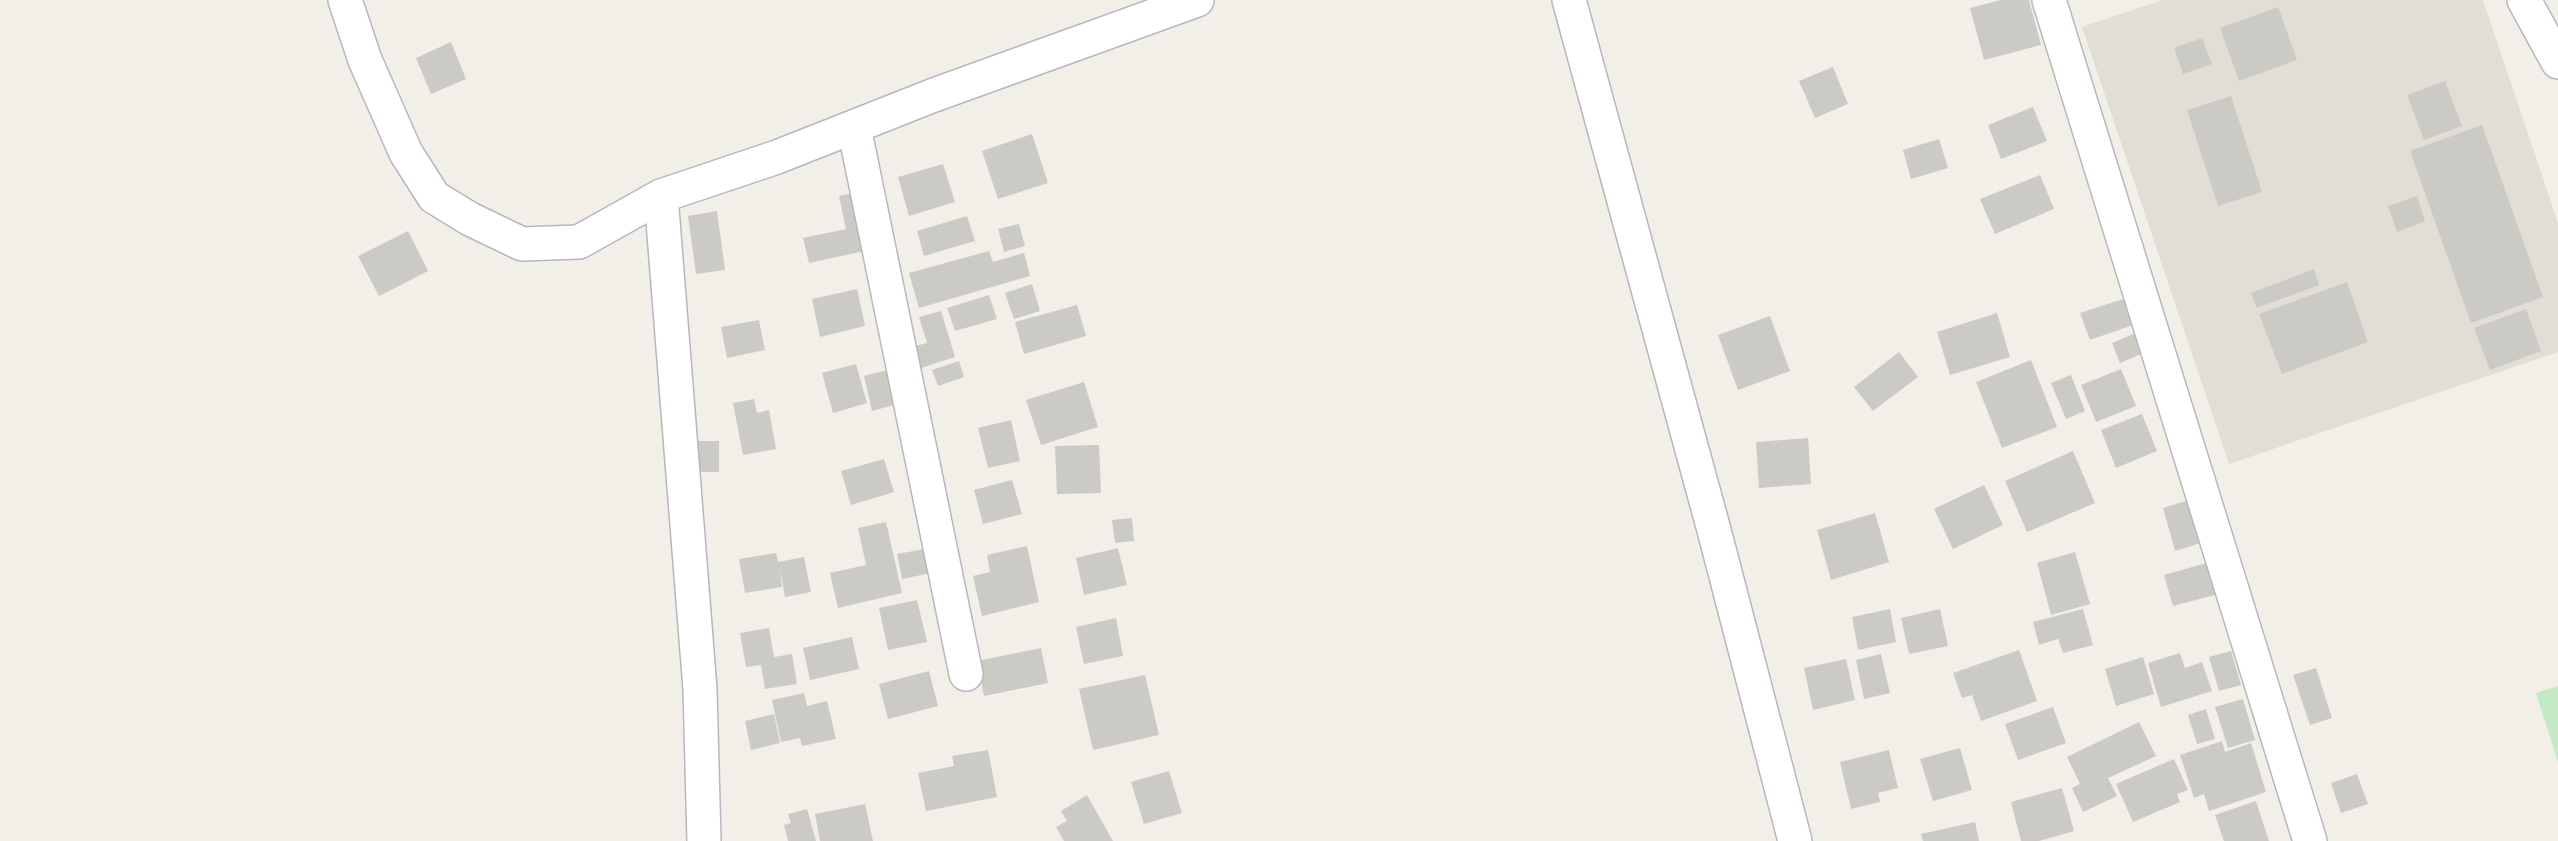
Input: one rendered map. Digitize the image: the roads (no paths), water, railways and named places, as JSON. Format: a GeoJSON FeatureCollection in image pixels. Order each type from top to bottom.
{"type":"FeatureCollection","features":[{"type":"Feature","properties":{"kind":"street"},"geometry":{"type":"LineString","coordinates":[[345,0],[365,60],[406,153],[434,197],[470,219],[522,244],[579,242],[661,196],[777,157],[934,95],[1197,0]]}},
{"type":"Feature","properties":{"kind":"street"},"geometry":{"type":"LineString","coordinates":[[1569,0],[1714,530],[1795,841]]}},
{"type":"Feature","properties":{"kind":"street"},"geometry":{"type":"LineString","coordinates":[[2049,0],[2310,841]]}},
{"type":"Feature","properties":{"kind":"street"},"geometry":{"type":"LineString","coordinates":[[2524,0],[2558,62]]}},
{"type":"Feature","properties":{"kind":"street"},"geometry":{"type":"LineString","coordinates":[[854,127],[966,674]]}},
{"type":"Feature","properties":{"kind":"street"},"geometry":{"type":"LineString","coordinates":[[661,196],[700,689],[704,841]]}}]}
